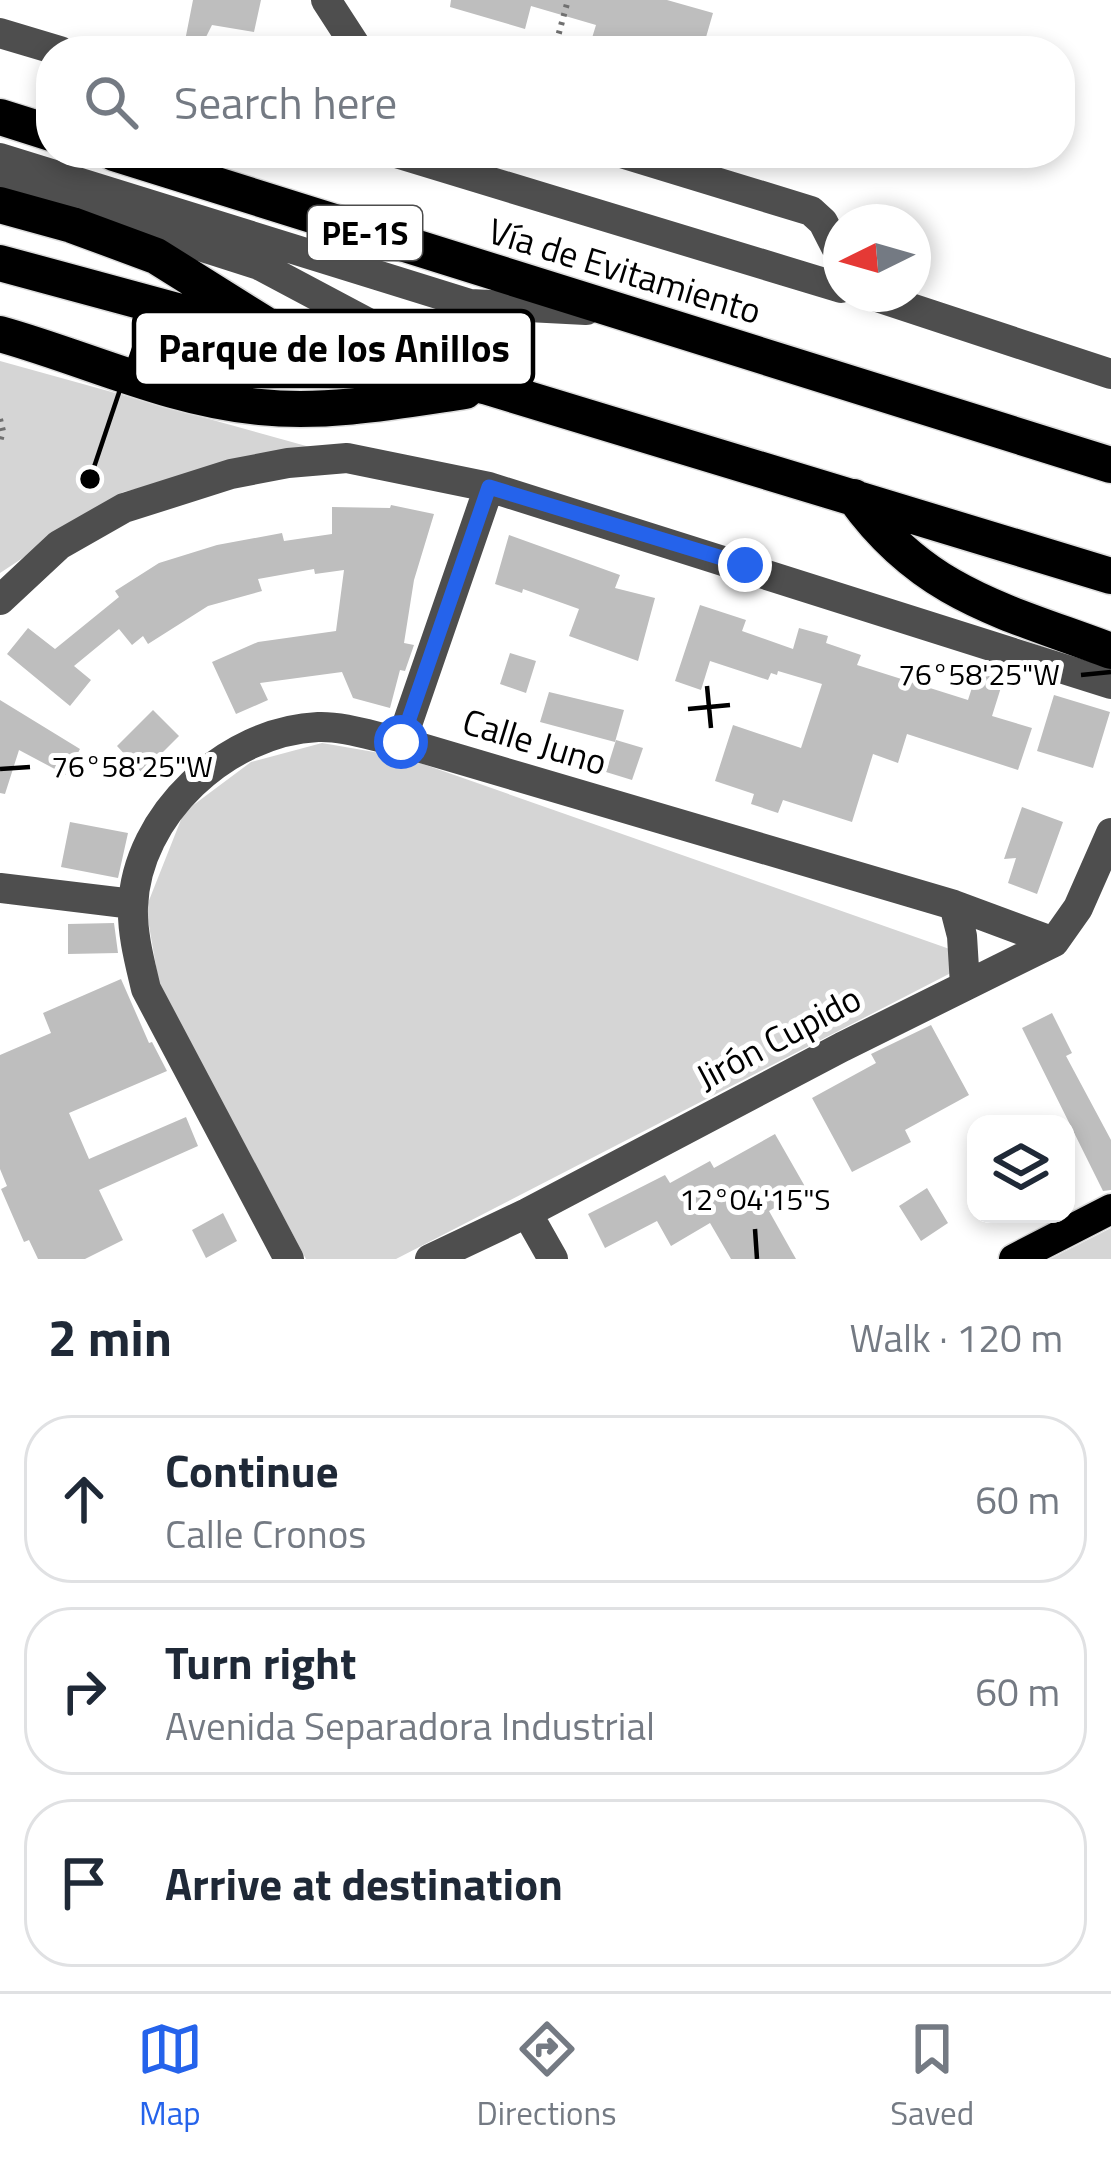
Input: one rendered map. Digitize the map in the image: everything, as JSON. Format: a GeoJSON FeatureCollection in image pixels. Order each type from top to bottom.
{"type":"FeatureCollection","features":[{"type":"Feature","properties":{"kind":"highway"},"geometry":{"type":"LineString","coordinates":[[0,117],[36,128]]}},
{"type":"Feature","properties":{"kind":"highway","name":"Vía de Evitamiento"},"geometry":{"type":"LineString","coordinates":[[162,168],[1111,465]]}},
{"type":"Feature","properties":{"kind":"highway"},"geometry":{"type":"LineString","coordinates":[[0,205],[156,256],[295,343]]}},
{"type":"Feature","properties":{"kind":"highway"},"geometry":{"type":"LineString","coordinates":[[0,239],[86,289]]}},
{"type":"Feature","properties":{"kind":"highway"},"geometry":{"type":"LineString","coordinates":[[0,263],[295,343],[488,387],[1111,576]]}},
{"type":"Feature","properties":{"kind":"highway"},"geometry":{"type":"LineString","coordinates":[[0,334],[192,396],[262,407],[383,403],[488,387]]}},
{"type":"Feature","properties":{"kind":"highway"},"geometry":{"type":"LineString","coordinates":[[854,497],[898,550],[946,585],[971,599],[1111,650]]}},
{"type":"Feature","properties":{"kind":"main road"},"geometry":{"type":"LineString","coordinates":[[1014,1259],[1111,1209]]}},
{"type":"Feature","properties":{"kind":"street"},"geometry":{"type":"LineString","coordinates":[[326,0],[349,36]]}},
{"type":"Feature","properties":{"kind":"street"},"geometry":{"type":"LineString","coordinates":[[0,33],[36,44]]}},
{"type":"Feature","properties":{"kind":"street"},"geometry":{"type":"LineString","coordinates":[[0,158],[470,304],[616,311]]}},
{"type":"Feature","properties":{"kind":"street"},"geometry":{"type":"LineString","coordinates":[[446,168],[823,283]]}},
{"type":"Feature","properties":{"kind":"street"},"geometry":{"type":"LineString","coordinates":[[670,168],[811,211],[823,222]]}},
{"type":"Feature","properties":{"kind":"street"},"geometry":{"type":"LineString","coordinates":[[0,182],[259,265],[488,387]]}},
{"type":"Feature","properties":{"kind":"street"},"geometry":{"type":"LineString","coordinates":[[920,312],[1111,374]]}},
{"type":"Feature","properties":{"kind":"street"},"geometry":{"type":"LineString","coordinates":[[0,600],[58,545],[142,502],[231,474],[347,458],[489,487],[1111,684]]}},
{"type":"Feature","properties":{"kind":"street"},"geometry":{"type":"LineString","coordinates":[[401,742],[489,487]]}},
{"type":"Feature","properties":{"kind":"street","name":"Calle Juno"},"geometry":{"type":"LineString","coordinates":[[289,1259],[146,989],[133,904],[146,850],[172,805],[204,773],[242,750],[279,735],[320,727],[401,742],[954,905],[1054,942]]}},
{"type":"Feature","properties":{"kind":"street"},"geometry":{"type":"LineString","coordinates":[[1054,942],[1078,908],[1111,833]]}},
{"type":"Feature","properties":{"kind":"street"},"geometry":{"type":"LineString","coordinates":[[0,888],[133,904]]}},
{"type":"Feature","properties":{"kind":"street"},"geometry":{"type":"LineString","coordinates":[[954,905],[964,950],[964,985]]}},
{"type":"Feature","properties":{"kind":"street","name":"Jirón Cupido"},"geometry":{"type":"LineString","coordinates":[[430,1259],[1054,942]]}},
{"type":"Feature","properties":{"kind":"street"},"geometry":{"type":"LineString","coordinates":[[527,1213],[553,1259]]}},
{"type":"Feature","properties":{"kind":"path"},"geometry":{"type":"LineString","coordinates":[[558,36],[568,0]]}},
{"type":"Feature","properties":{"kind":"path"},"geometry":{"type":"LineString","coordinates":[[0,419],[0,442]]}},
{"type":"Feature","properties":{"kind":"shaded area"},"geometry":{"type":"Polygon","coordinates":[[[0,361],[335,454],[236,466],[123,492],[0,573],[0,361]]]}},
{"type":"Feature","properties":{"kind":"shaded area"},"geometry":{"type":"Polygon","coordinates":[[[322,743],[403,757],[978,959],[396,1259],[306,1259],[159,984],[146,908],[184,812],[251,762],[322,743]]]}},
{"type":"Feature","properties":{"kind":"shaded area"},"geometry":{"type":"Polygon","coordinates":[[[1111,1228],[1111,1259],[1050,1259],[1111,1228]]]}},
{"type":"Feature","properties":{"kind":"building"},"geometry":{"type":"Polygon","coordinates":[[[193,0],[261,0],[254,32],[212,25],[206,36],[186,36],[193,0]]]}},
{"type":"Feature","properties":{"kind":"building"},"geometry":{"type":"Polygon","coordinates":[[[451,0],[667,0],[713,13],[706,36],[593,36],[596,25],[531,6],[525,29],[450,7],[451,0]]]}},
{"type":"Feature","properties":{"kind":"building"},"geometry":{"type":"Polygon","coordinates":[[[391,505],[434,514],[414,580],[404,643],[414,645],[405,671],[400,670],[390,708],[353,698],[342,672],[260,683],[268,700],[236,714],[212,662],[258,642],[336,631],[344,570],[315,574],[314,569],[258,579],[262,591],[208,606],[148,644],[143,636],[132,645],[119,629],[74,666],[91,680],[70,706],[7,654],[28,628],[55,649],[119,597],[115,591],[159,563],[217,545],[282,533],[284,541],[332,534],[332,507],[391,505]]]}},
{"type":"Feature","properties":{"kind":"building"},"geometry":{"type":"Polygon","coordinates":[[[509,535],[620,575],[615,588],[655,598],[638,661],[569,636],[579,609],[495,584],[509,535]]]}},
{"type":"Feature","properties":{"kind":"building"},"geometry":{"type":"Polygon","coordinates":[[[700,605],[746,620],[742,631],[793,649],[799,628],[828,636],[826,643],[861,655],[857,665],[968,700],[977,672],[1003,681],[992,716],[1032,728],[1018,770],[907,734],[898,763],[873,754],[852,822],[783,800],[778,813],[751,804],[754,794],[715,781],[733,725],[801,748],[822,684],[778,671],[768,680],[710,661],[701,690],[675,681],[700,605]]]}},
{"type":"Feature","properties":{"kind":"building"},"geometry":{"type":"Polygon","coordinates":[[[510,653],[536,661],[526,693],[500,684],[510,653]]]}},
{"type":"Feature","properties":{"kind":"building"},"geometry":{"type":"Polygon","coordinates":[[[549,692],[624,710],[615,742],[540,722],[549,692]]]}},
{"type":"Feature","properties":{"kind":"building"},"geometry":{"type":"Polygon","coordinates":[[[1054,695],[1110,712],[1093,768],[1037,751],[1054,695]]]}},
{"type":"Feature","properties":{"kind":"building"},"geometry":{"type":"Polygon","coordinates":[[[0,700],[80,749],[66,775],[19,750],[5,794],[0,793],[0,700]]]}},
{"type":"Feature","properties":{"kind":"building"},"geometry":{"type":"Polygon","coordinates":[[[153,710],[179,736],[142,773],[117,746],[153,710]]]}},
{"type":"Feature","properties":{"kind":"building"},"geometry":{"type":"Polygon","coordinates":[[[616,740],[643,748],[632,780],[606,772],[616,740]]]}},
{"type":"Feature","properties":{"kind":"building"},"geometry":{"type":"Polygon","coordinates":[[[1022,807],[1063,822],[1037,894],[1008,883],[1016,858],[1004,859],[1022,807]]]}},
{"type":"Feature","properties":{"kind":"building"},"geometry":{"type":"Polygon","coordinates":[[[70,822],[128,833],[118,878],[61,867],[70,822]]]}},
{"type":"Feature","properties":{"kind":"building"},"geometry":{"type":"Polygon","coordinates":[[[114,923],[118,953],[68,954],[68,924],[114,923]]]}},
{"type":"Feature","properties":{"kind":"building"},"geometry":{"type":"Polygon","coordinates":[[[121,979],[167,1071],[69,1113],[89,1159],[186,1117],[198,1146],[99,1190],[123,1240],[85,1259],[38,1259],[29,1240],[24,1242],[1,1189],[7,1186],[0,1169],[0,1055],[51,1033],[43,1013],[121,979]]]}},
{"type":"Feature","properties":{"kind":"building"},"geometry":{"type":"Polygon","coordinates":[[[1052,1013],[1072,1053],[1066,1056],[1111,1140],[1111,1190],[1103,1191],[1075,1135],[1075,1115],[1065,1115],[1022,1028],[1052,1013]]]}},
{"type":"Feature","properties":{"kind":"building"},"geometry":{"type":"Polygon","coordinates":[[[931,1025],[969,1095],[905,1130],[911,1142],[852,1172],[812,1098],[876,1063],[871,1054],[931,1025]]]}},
{"type":"Feature","properties":{"kind":"building"},"geometry":{"type":"Polygon","coordinates":[[[775,1134],[807,1190],[769,1211],[796,1259],[731,1259],[710,1223],[671,1246],[657,1221],[605,1248],[588,1214],[665,1175],[670,1183],[710,1161],[714,1168],[775,1134]]]}},
{"type":"Feature","properties":{"kind":"building"},"geometry":{"type":"Polygon","coordinates":[[[927,1188],[948,1223],[921,1241],[899,1206],[927,1188]]]}},
{"type":"Feature","properties":{"kind":"building"},"geometry":{"type":"Polygon","coordinates":[[[223,1213],[237,1241],[206,1258],[192,1230],[223,1213]]]}},
{"type":"Feature","properties":{"kind":"place","name":"Parque de los Anillos"},"geometry":{"type":"Point","coordinates":[90,479]}},
{"type":"Feature","properties":{"kind":"route"},"geometry":{"type":"LineString","coordinates":[[401,742],[489,487],[745,565]]}}]}
